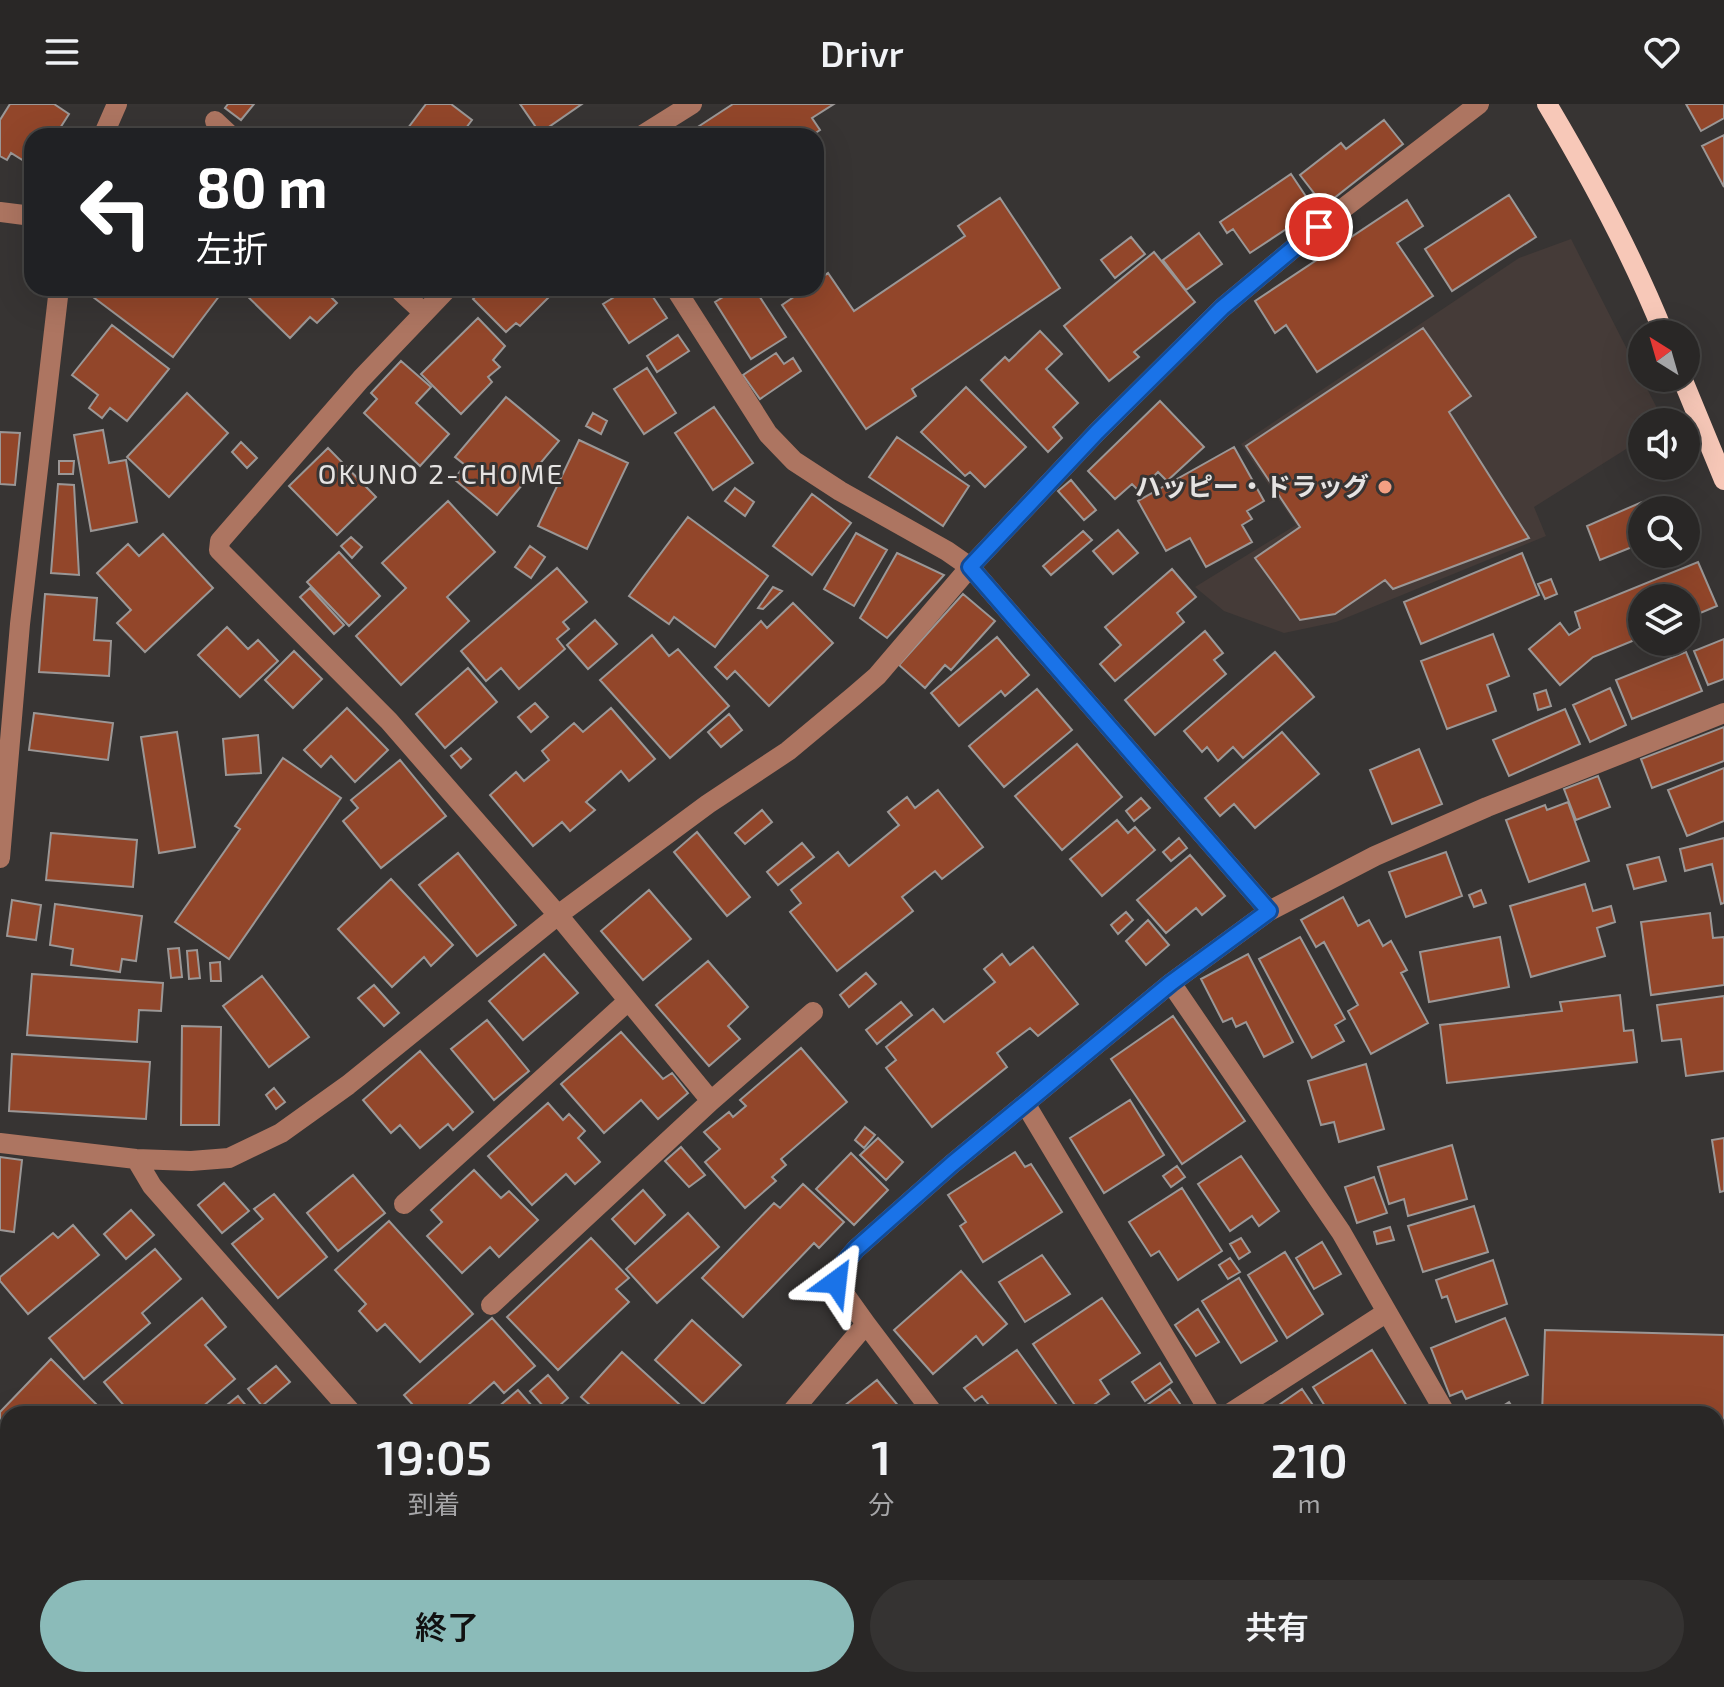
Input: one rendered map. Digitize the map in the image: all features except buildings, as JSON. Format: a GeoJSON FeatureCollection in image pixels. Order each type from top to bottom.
{"type":"FeatureCollection","features":[{"type":"Feature","properties":{"kind":"main road"},"geometry":{"type":"LineString","coordinates":[[1547,104],[1593,181],[1659,320]]}},
{"type":"Feature","properties":{"kind":"main road"},"geometry":{"type":"LineString","coordinates":[[1688,392],[1724,480]]}},
{"type":"Feature","properties":{"kind":"street"},"geometry":{"type":"LineString","coordinates":[[106,128],[117,104]]}},
{"type":"Feature","properties":{"kind":"street"},"geometry":{"type":"LineString","coordinates":[[654,128],[692,104]]}},
{"type":"Feature","properties":{"kind":"street"},"geometry":{"type":"LineString","coordinates":[[0,1143],[136,1159],[191,1161],[229,1158],[281,1133],[348,1085],[558,915],[708,804],[788,751],[854,696],[877,676],[970,567],[1097,432],[1222,308],[1319,227],[1479,104]]}},
{"type":"Feature","properties":{"kind":"street"},"geometry":{"type":"LineString","coordinates":[[215,121],[222,128]]}},
{"type":"Feature","properties":{"kind":"street"},"geometry":{"type":"LineString","coordinates":[[0,212],[24,215]]}},
{"type":"Feature","properties":{"kind":"street"},"geometry":{"type":"LineString","coordinates":[[0,858],[20,624],[58,296]]}},
{"type":"Feature","properties":{"kind":"street"},"geometry":{"type":"LineString","coordinates":[[406,296],[424,313]]}},
{"type":"Feature","properties":{"kind":"street"},"geometry":{"type":"LineString","coordinates":[[440,296],[277,473],[220,541],[219,550],[389,721],[558,915],[711,1101]]}},
{"type":"Feature","properties":{"kind":"street"},"geometry":{"type":"LineString","coordinates":[[680,296],[768,434],[794,461],[970,567],[1269,911]]}},
{"type":"Feature","properties":{"kind":"street"},"geometry":{"type":"LineString","coordinates":[[928,1406],[836,1282],[840,1268],[856,1249],[952,1164],[1171,983],[1269,911],[1375,856],[1487,807],[1724,713]]}},
{"type":"Feature","properties":{"kind":"street"},"geometry":{"type":"LineString","coordinates":[[1171,983],[1341,1232],[1441,1406]]}},
{"type":"Feature","properties":{"kind":"street"},"geometry":{"type":"LineString","coordinates":[[404,1204],[627,1002]]}},
{"type":"Feature","properties":{"kind":"street"},"geometry":{"type":"LineString","coordinates":[[491,1305],[711,1101],[813,1012]]}},
{"type":"Feature","properties":{"kind":"street"},"geometry":{"type":"LineString","coordinates":[[1026,1105],[1206,1406]]}},
{"type":"Feature","properties":{"kind":"street"},"geometry":{"type":"LineString","coordinates":[[136,1159],[152,1186],[346,1406]]}},
{"type":"Feature","properties":{"kind":"street"},"geometry":{"type":"LineString","coordinates":[[1241,1406],[1387,1312]]}},
{"type":"Feature","properties":{"kind":"street"},"geometry":{"type":"LineString","coordinates":[[797,1406],[866,1324]]}},
{"type":"Feature","properties":{"kind":"shaded area"},"geometry":{"type":"Polygon","coordinates":[[[1571,239],[1628,351],[1628,392],[1649,392],[1657,408],[1628,408],[1628,448],[1534,507],[1546,536],[1336,622],[1284,633],[1224,611],[1195,587],[1296,525],[1241,444],[1519,258],[1571,239]]]}},
{"type":"Feature","properties":{"kind":"place","name":"ハッピー・ドラッグ"},"geometry":{"type":"Point","coordinates":[1385,487]}},
{"type":"Feature","properties":{"kind":"district","name":"OKUNO 2-CHOME"},"geometry":{"type":"Point","coordinates":[441,474]}},
{"type":"Feature","properties":{"kind":"route"},"geometry":{"type":"LineString","coordinates":[[836,1282],[840,1268],[856,1249],[952,1164],[1171,983],[1269,911],[970,567],[1097,432],[1222,308],[1319,227]]}}]}
